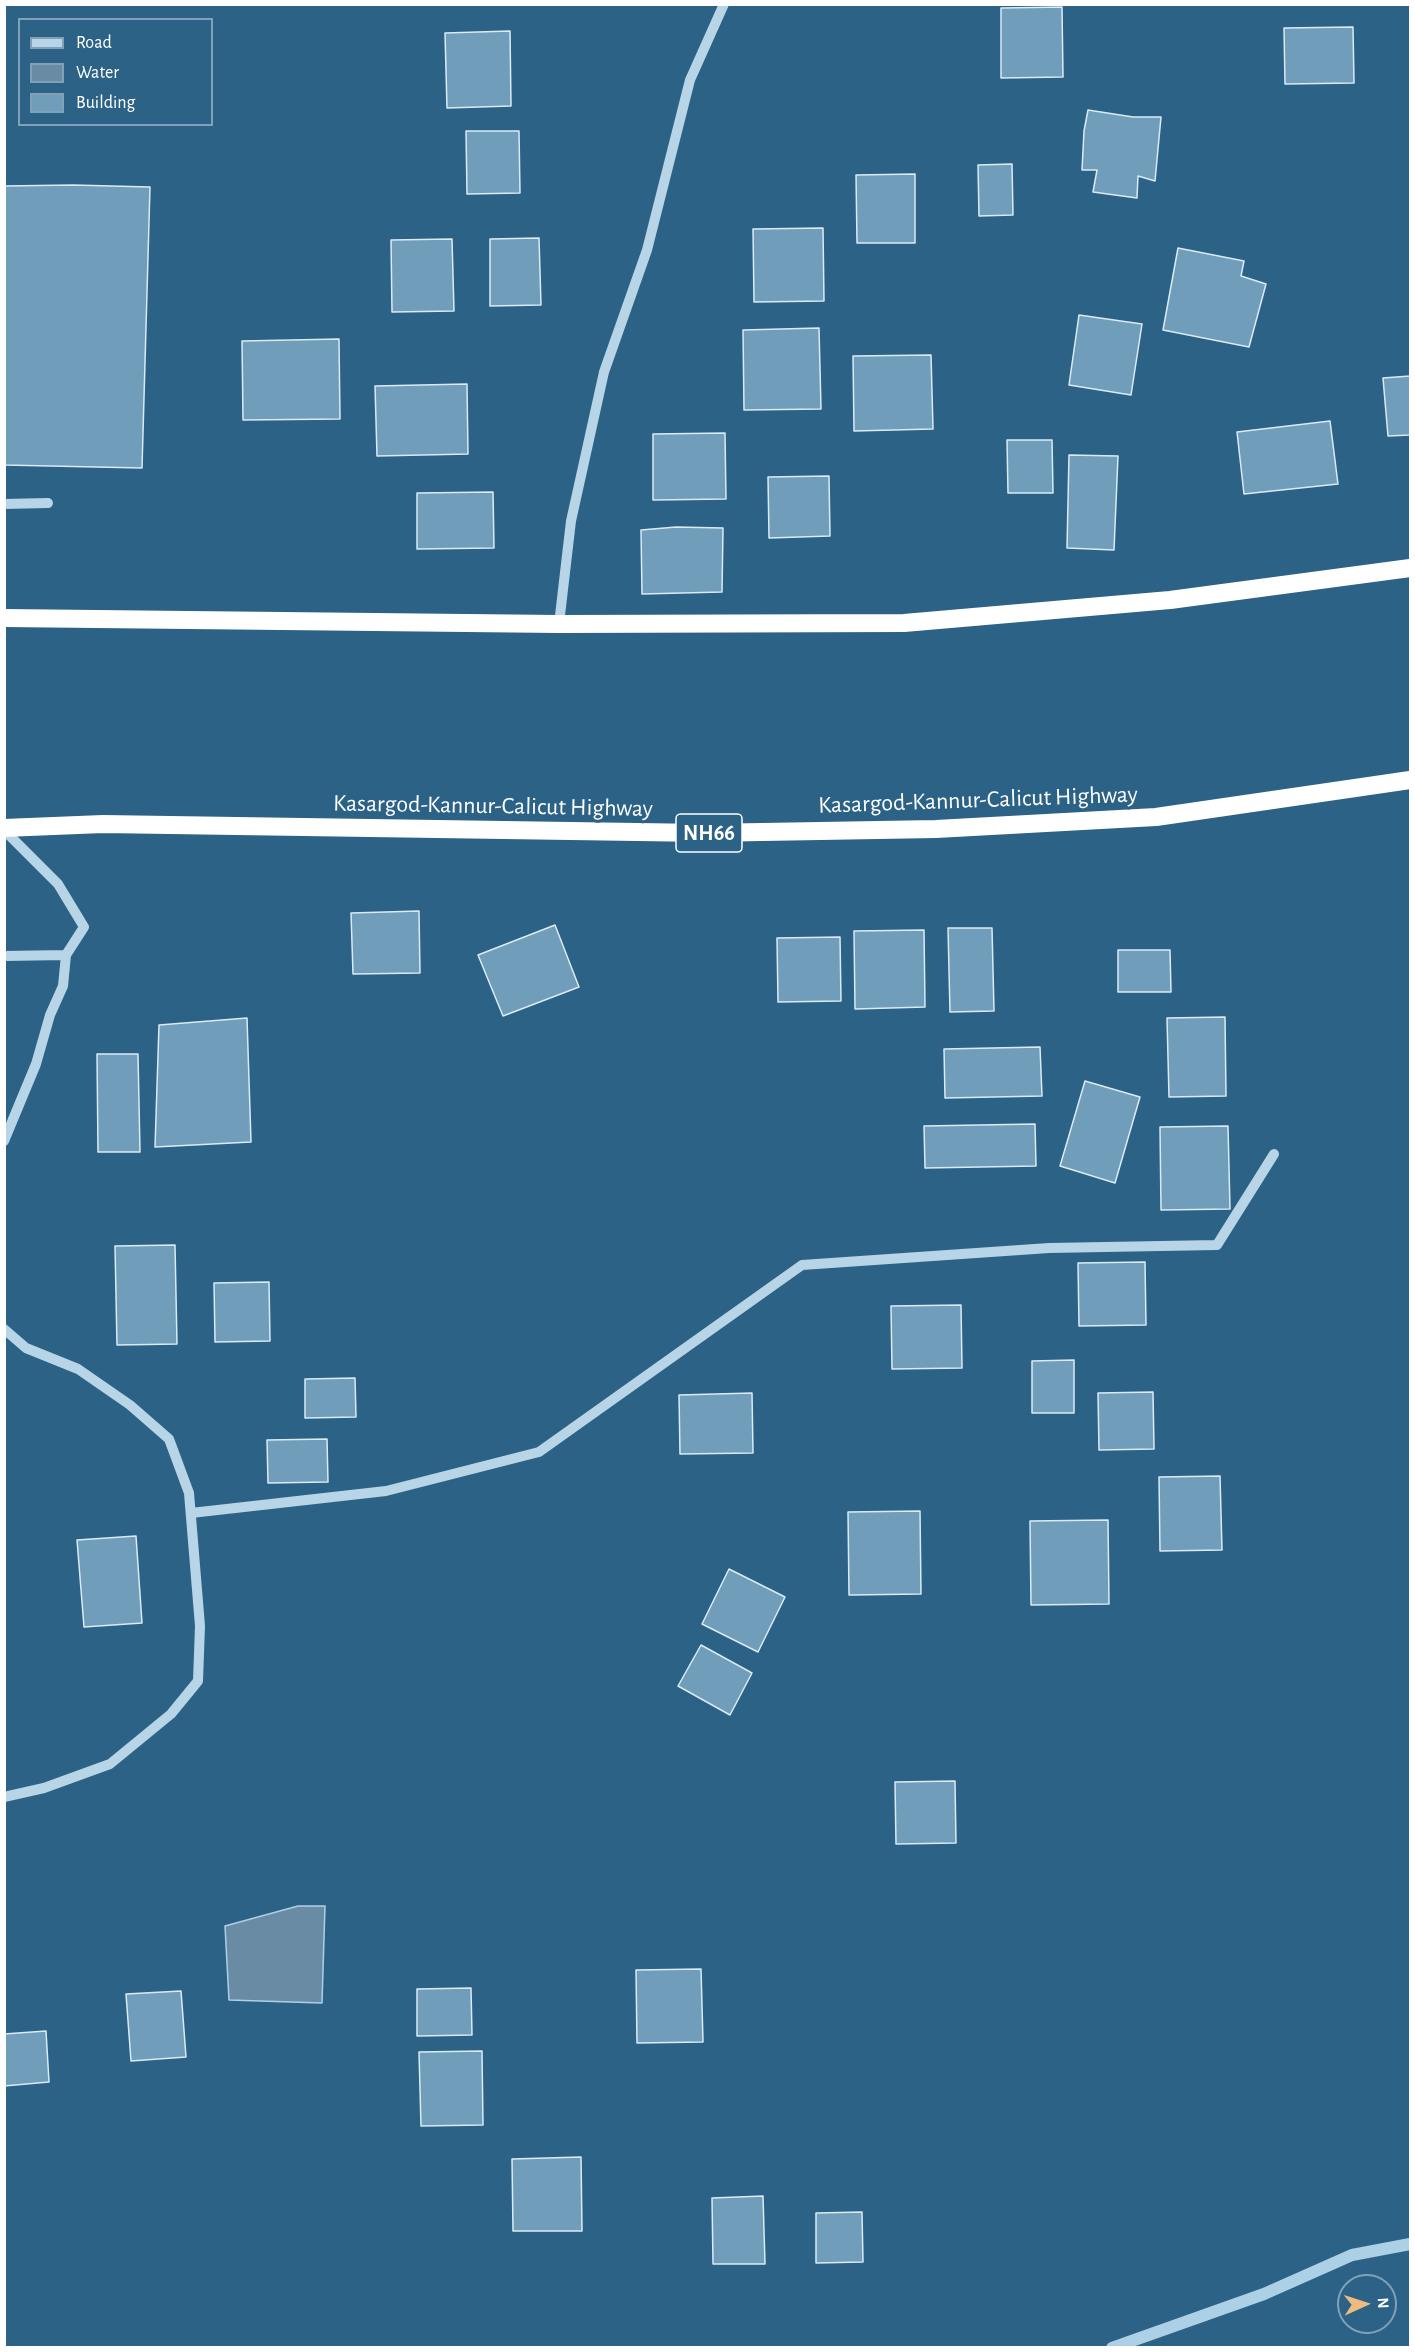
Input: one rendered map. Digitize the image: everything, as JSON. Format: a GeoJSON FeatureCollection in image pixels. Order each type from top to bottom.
{"type":"FeatureCollection","features":[{"type":"Feature","properties":{"kind":"highway"},"geometry":{"type":"LineString","coordinates":[[4,618],[560,624],[904,623],[1170,600],[1410,568]]}},
{"type":"Feature","properties":{"kind":"highway","name":"Kasargod-Kannur-Calicut Highway"},"geometry":{"type":"LineString","coordinates":[[4,829],[104,824],[704,833],[936,829],[1156,817],[1410,780]]}},
{"type":"Feature","properties":{"kind":"street"},"geometry":{"type":"LineString","coordinates":[[560,624],[572,521],[604,372],[646,250],[690,80],[724,4]]}},
{"type":"Feature","properties":{"kind":"street"},"geometry":{"type":"LineString","coordinates":[[4,504],[48,502]]}},
{"type":"Feature","properties":{"kind":"street"},"geometry":{"type":"LineString","coordinates":[[4,829],[58,884],[84,927],[66,955],[63,986],[50,1015],[36,1064],[4,1141]]}},
{"type":"Feature","properties":{"kind":"street"},"geometry":{"type":"LineString","coordinates":[[4,956],[66,955]]}},
{"type":"Feature","properties":{"kind":"street"},"geometry":{"type":"LineString","coordinates":[[191,1513],[386,1491],[539,1452],[802,1266],[1049,1248],[1217,1245],[1274,1154]]}},
{"type":"Feature","properties":{"kind":"street"},"geometry":{"type":"LineString","coordinates":[[4,1329],[26,1348],[78,1369],[130,1405],[169,1439],[189,1493],[200,1626],[198,1681],[171,1714],[110,1764],[44,1788],[4,1797]]}},
{"type":"Feature","properties":{"kind":"water"},"geometry":{"type":"Polygon","coordinates":[[[298,1906],[325,1906],[322,2003],[229,2000],[225,1926],[298,1906]]]}},
{"type":"Feature","properties":{"kind":"building"},"geometry":{"type":"Polygon","coordinates":[[[1062,7],[1063,77],[1001,78],[1001,8],[1062,7]]]}},
{"type":"Feature","properties":{"kind":"building"},"geometry":{"type":"Polygon","coordinates":[[[1353,27],[1354,83],[1285,84],[1284,28],[1353,27]]]}},
{"type":"Feature","properties":{"kind":"building"},"geometry":{"type":"Polygon","coordinates":[[[510,31],[511,106],[447,108],[445,33],[510,31]]]}},
{"type":"Feature","properties":{"kind":"building"},"geometry":{"type":"Polygon","coordinates":[[[1088,110],[1133,117],[1161,117],[1155,181],[1138,176],[1137,198],[1093,192],[1097,170],[1082,170],[1084,131],[1088,110]]]}},
{"type":"Feature","properties":{"kind":"building"},"geometry":{"type":"Polygon","coordinates":[[[466,131],[519,131],[520,193],[467,194],[466,131]]]}},
{"type":"Feature","properties":{"kind":"building"},"geometry":{"type":"Polygon","coordinates":[[[1012,164],[1013,215],[979,216],[978,165],[1012,164]]]}},
{"type":"Feature","properties":{"kind":"building"},"geometry":{"type":"Polygon","coordinates":[[[915,174],[915,243],[857,243],[856,175],[915,174]]]}},
{"type":"Feature","properties":{"kind":"building"},"geometry":{"type":"Polygon","coordinates":[[[4,186],[150,187],[142,468],[4,465],[4,186]]]}},
{"type":"Feature","properties":{"kind":"building"},"geometry":{"type":"Polygon","coordinates":[[[823,228],[824,301],[754,302],[753,229],[823,228]]]}},
{"type":"Feature","properties":{"kind":"building"},"geometry":{"type":"Polygon","coordinates":[[[539,238],[541,305],[490,306],[490,239],[539,238]]]}},
{"type":"Feature","properties":{"kind":"building"},"geometry":{"type":"Polygon","coordinates":[[[452,239],[454,311],[392,312],[391,240],[452,239]]]}},
{"type":"Feature","properties":{"kind":"building"},"geometry":{"type":"Polygon","coordinates":[[[1178,248],[1244,261],[1241,276],[1266,284],[1249,347],[1163,330],[1178,248]]]}},
{"type":"Feature","properties":{"kind":"building"},"geometry":{"type":"Polygon","coordinates":[[[1079,315],[1142,324],[1131,395],[1069,385],[1079,315]]]}},
{"type":"Feature","properties":{"kind":"building"},"geometry":{"type":"Polygon","coordinates":[[[819,328],[821,409],[744,410],[743,330],[819,328]]]}},
{"type":"Feature","properties":{"kind":"building"},"geometry":{"type":"Polygon","coordinates":[[[339,339],[340,419],[243,420],[242,341],[339,339]]]}},
{"type":"Feature","properties":{"kind":"building"},"geometry":{"type":"Polygon","coordinates":[[[931,355],[933,429],[854,431],[853,356],[931,355]]]}},
{"type":"Feature","properties":{"kind":"building"},"geometry":{"type":"Polygon","coordinates":[[[1410,376],[1410,435],[1388,436],[1383,378],[1410,376]]]}},
{"type":"Feature","properties":{"kind":"building"},"geometry":{"type":"Polygon","coordinates":[[[467,384],[468,454],[377,456],[375,386],[467,384]]]}},
{"type":"Feature","properties":{"kind":"building"},"geometry":{"type":"Polygon","coordinates":[[[1330,421],[1338,484],[1244,494],[1237,432],[1330,421]]]}},
{"type":"Feature","properties":{"kind":"building"},"geometry":{"type":"Polygon","coordinates":[[[725,433],[726,499],[653,500],[653,434],[725,433]]]}},
{"type":"Feature","properties":{"kind":"building"},"geometry":{"type":"Polygon","coordinates":[[[1007,440],[1052,440],[1053,493],[1008,493],[1007,440]]]}},
{"type":"Feature","properties":{"kind":"building"},"geometry":{"type":"Polygon","coordinates":[[[1069,455],[1118,456],[1114,550],[1067,548],[1069,455]]]}},
{"type":"Feature","properties":{"kind":"building"},"geometry":{"type":"Polygon","coordinates":[[[829,476],[830,536],[769,538],[768,477],[829,476]]]}},
{"type":"Feature","properties":{"kind":"building"},"geometry":{"type":"Polygon","coordinates":[[[493,492],[494,548],[417,549],[417,493],[493,492]]]}},
{"type":"Feature","properties":{"kind":"building"},"geometry":{"type":"Polygon","coordinates":[[[676,527],[723,528],[722,592],[642,594],[641,530],[676,527]]]}},
{"type":"Feature","properties":{"kind":"building"},"geometry":{"type":"Polygon","coordinates":[[[419,911],[420,973],[353,974],[351,913],[419,911]]]}},
{"type":"Feature","properties":{"kind":"building"},"geometry":{"type":"Polygon","coordinates":[[[555,925],[579,987],[503,1016],[478,955],[555,925]]]}},
{"type":"Feature","properties":{"kind":"building"},"geometry":{"type":"Polygon","coordinates":[[[948,928],[992,928],[994,1011],[950,1012],[948,928]]]}},
{"type":"Feature","properties":{"kind":"building"},"geometry":{"type":"Polygon","coordinates":[[[924,930],[925,1007],[855,1009],[854,931],[924,930]]]}},
{"type":"Feature","properties":{"kind":"building"},"geometry":{"type":"Polygon","coordinates":[[[840,937],[841,1001],[778,1002],[777,938],[840,937]]]}},
{"type":"Feature","properties":{"kind":"building"},"geometry":{"type":"Polygon","coordinates":[[[1118,950],[1170,950],[1171,992],[1118,992],[1118,950]]]}},
{"type":"Feature","properties":{"kind":"building"},"geometry":{"type":"Polygon","coordinates":[[[1225,1017],[1226,1096],[1169,1097],[1167,1018],[1225,1017]]]}},
{"type":"Feature","properties":{"kind":"building"},"geometry":{"type":"Polygon","coordinates":[[[247,1018],[251,1142],[155,1147],[159,1025],[247,1018]]]}},
{"type":"Feature","properties":{"kind":"building"},"geometry":{"type":"Polygon","coordinates":[[[1040,1047],[1042,1096],[945,1098],[944,1049],[1040,1047]]]}},
{"type":"Feature","properties":{"kind":"building"},"geometry":{"type":"Polygon","coordinates":[[[97,1054],[138,1054],[140,1152],[98,1152],[97,1054]]]}},
{"type":"Feature","properties":{"kind":"building"},"geometry":{"type":"Polygon","coordinates":[[[1085,1081],[1140,1097],[1115,1183],[1060,1166],[1085,1081]]]}},
{"type":"Feature","properties":{"kind":"building"},"geometry":{"type":"Polygon","coordinates":[[[1035,1124],[1036,1166],[925,1168],[924,1126],[1035,1124]]]}},
{"type":"Feature","properties":{"kind":"building"},"geometry":{"type":"Polygon","coordinates":[[[1228,1126],[1230,1209],[1161,1210],[1160,1127],[1228,1126]]]}},
{"type":"Feature","properties":{"kind":"building"},"geometry":{"type":"Polygon","coordinates":[[[175,1245],[177,1344],[117,1345],[115,1246],[175,1245]]]}},
{"type":"Feature","properties":{"kind":"building"},"geometry":{"type":"Polygon","coordinates":[[[1145,1262],[1146,1325],[1079,1326],[1078,1263],[1145,1262]]]}},
{"type":"Feature","properties":{"kind":"building"},"geometry":{"type":"Polygon","coordinates":[[[269,1282],[270,1341],[215,1342],[214,1283],[269,1282]]]}},
{"type":"Feature","properties":{"kind":"building"},"geometry":{"type":"Polygon","coordinates":[[[961,1305],[962,1368],[892,1369],[891,1306],[961,1305]]]}},
{"type":"Feature","properties":{"kind":"building"},"geometry":{"type":"Polygon","coordinates":[[[1074,1360],[1074,1413],[1032,1413],[1032,1361],[1074,1360]]]}},
{"type":"Feature","properties":{"kind":"building"},"geometry":{"type":"Polygon","coordinates":[[[355,1378],[356,1417],[305,1418],[305,1379],[355,1378]]]}},
{"type":"Feature","properties":{"kind":"building"},"geometry":{"type":"Polygon","coordinates":[[[1153,1392],[1154,1449],[1099,1450],[1098,1393],[1153,1392]]]}},
{"type":"Feature","properties":{"kind":"building"},"geometry":{"type":"Polygon","coordinates":[[[752,1393],[753,1453],[680,1454],[679,1395],[752,1393]]]}},
{"type":"Feature","properties":{"kind":"building"},"geometry":{"type":"Polygon","coordinates":[[[327,1439],[328,1482],[268,1483],[267,1440],[327,1439]]]}},
{"type":"Feature","properties":{"kind":"building"},"geometry":{"type":"Polygon","coordinates":[[[1220,1476],[1222,1550],[1160,1551],[1159,1477],[1220,1476]]]}},
{"type":"Feature","properties":{"kind":"building"},"geometry":{"type":"Polygon","coordinates":[[[920,1511],[921,1594],[849,1595],[848,1512],[920,1511]]]}},
{"type":"Feature","properties":{"kind":"building"},"geometry":{"type":"Polygon","coordinates":[[[1108,1520],[1109,1604],[1031,1605],[1030,1521],[1108,1520]]]}},
{"type":"Feature","properties":{"kind":"building"},"geometry":{"type":"Polygon","coordinates":[[[136,1536],[142,1623],[84,1627],[77,1540],[136,1536]]]}},
{"type":"Feature","properties":{"kind":"building"},"geometry":{"type":"Polygon","coordinates":[[[729,1569],[785,1597],[758,1652],[702,1624],[729,1569]]]}},
{"type":"Feature","properties":{"kind":"building"},"geometry":{"type":"Polygon","coordinates":[[[701,1645],[752,1673],[730,1715],[678,1686],[701,1645]]]}},
{"type":"Feature","properties":{"kind":"building"},"geometry":{"type":"Polygon","coordinates":[[[955,1781],[956,1843],[896,1844],[895,1782],[955,1781]]]}},
{"type":"Feature","properties":{"kind":"building"},"geometry":{"type":"Polygon","coordinates":[[[701,1969],[703,2042],[637,2043],[636,1970],[701,1969]]]}},
{"type":"Feature","properties":{"kind":"building"},"geometry":{"type":"Polygon","coordinates":[[[471,1988],[472,2035],[417,2036],[417,1989],[471,1988]]]}},
{"type":"Feature","properties":{"kind":"building"},"geometry":{"type":"Polygon","coordinates":[[[181,1991],[186,2057],[131,2061],[126,1994],[181,1991]]]}},
{"type":"Feature","properties":{"kind":"building"},"geometry":{"type":"Polygon","coordinates":[[[46,2031],[49,2082],[4,2086],[4,2034],[46,2031]]]}},
{"type":"Feature","properties":{"kind":"building"},"geometry":{"type":"Polygon","coordinates":[[[482,2051],[483,2125],[421,2126],[419,2052],[482,2051]]]}},
{"type":"Feature","properties":{"kind":"building"},"geometry":{"type":"Polygon","coordinates":[[[581,2157],[582,2231],[513,2231],[512,2159],[581,2157]]]}},
{"type":"Feature","properties":{"kind":"building"},"geometry":{"type":"Polygon","coordinates":[[[763,2196],[765,2264],[713,2264],[712,2198],[763,2196]]]}},
{"type":"Feature","properties":{"kind":"building"},"geometry":{"type":"Polygon","coordinates":[[[862,2212],[863,2262],[816,2263],[816,2213],[862,2212]]]}},
{"type":"Feature","properties":{"kind":"waterway"},"geometry":{"type":"LineString","coordinates":[[1112,2348],[1264,2294],[1352,2255],[1410,2244]]}}]}
